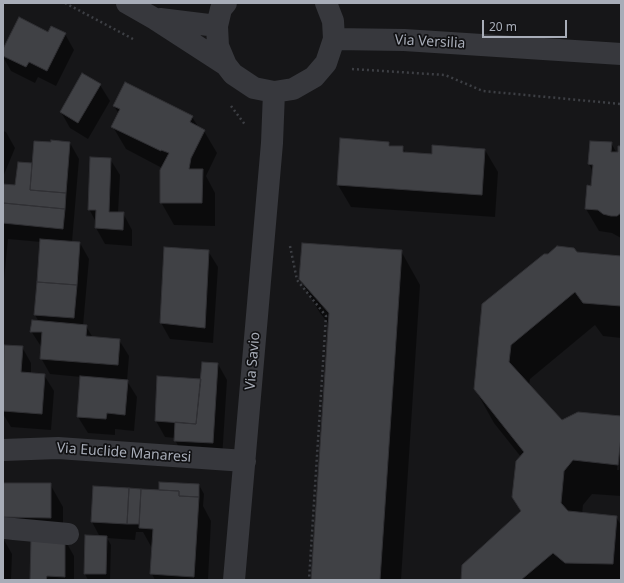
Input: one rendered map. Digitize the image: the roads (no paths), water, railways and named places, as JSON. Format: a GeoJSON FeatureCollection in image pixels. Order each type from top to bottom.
{"type":"FeatureCollection","features":[{"type":"Feature","properties":{"kind":"street"},"geometry":{"type":"LineString","coordinates":[[127,3],[155,19],[229,69],[254,88],[274,92],[293,89],[314,78],[326,63],[334,38],[333,21],[326,3]]}},
{"type":"Feature","properties":{"kind":"street"},"geometry":{"type":"LineString","coordinates":[[226,3],[222,9],[217,26],[218,46],[229,69]]}},
{"type":"Feature","properties":{"kind":"street"},"geometry":{"type":"LineString","coordinates":[[155,19],[217,26]]}},
{"type":"Feature","properties":{"kind":"street","name":"Via Versilia"},"geometry":{"type":"LineString","coordinates":[[334,38],[404,40],[621,54]]}},
{"type":"Feature","properties":{"kind":"street","name":"Via Savio"},"geometry":{"type":"LineString","coordinates":[[229,69],[256,101],[272,142]]}},
{"type":"Feature","properties":{"kind":"street","name":"Via Savio"},"geometry":{"type":"LineString","coordinates":[[234,580],[272,142],[274,92]]}},
{"type":"Feature","properties":{"kind":"street","name":"Via Euclide Manaresi"},"geometry":{"type":"LineString","coordinates":[[3,450],[58,448],[245,461]]}},
{"type":"Feature","properties":{"kind":"street"},"geometry":{"type":"LineString","coordinates":[[3,528],[68,534]]}}]}
